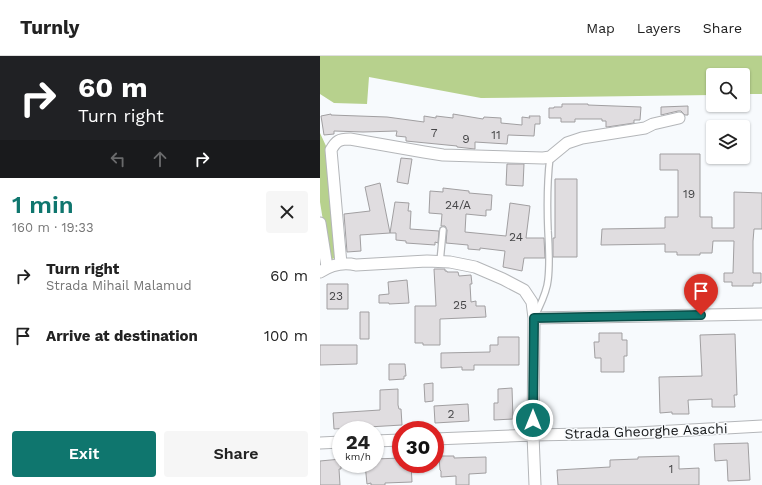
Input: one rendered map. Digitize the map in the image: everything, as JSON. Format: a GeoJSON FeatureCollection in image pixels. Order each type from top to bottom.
{"type":"FeatureCollection","features":[{"type":"Feature","properties":{"kind":"street"},"geometry":{"type":"LineString","coordinates":[[341,264],[331,150],[335,143],[341,139],[350,139],[443,155],[550,157],[567,143],[582,138],[645,128],[652,124],[680,118]]}},
{"type":"Feature","properties":{"kind":"street"},"geometry":{"type":"LineString","coordinates":[[320,223],[324,270],[341,264],[356,265],[427,261],[450,262],[475,267],[524,290],[532,302],[534,318],[533,435],[535,485]]}},
{"type":"Feature","properties":{"kind":"street"},"geometry":{"type":"LineString","coordinates":[[534,318],[762,314]]}},
{"type":"Feature","properties":{"kind":"street","name":"Strada Gheorghe Asachi"},"geometry":{"type":"LineString","coordinates":[[444,438],[637,433],[762,426]]}},
{"type":"Feature","properties":{"kind":"street"},"geometry":{"type":"LineString","coordinates":[[320,443],[332,442]]}},
{"type":"Feature","properties":{"kind":"lane"},"geometry":{"type":"LineString","coordinates":[[534,318],[545,294],[548,280],[548,172],[550,157]]}},
{"type":"Feature","properties":{"kind":"lane"},"geometry":{"type":"LineString","coordinates":[[440,262],[443,230]]}},
{"type":"Feature","properties":{"kind":"green space"},"geometry":{"type":"Polygon","coordinates":[[[320,56],[762,56],[762,94],[750,94],[750,68],[706,68],[706,95],[481,98],[369,77],[367,104],[334,103],[320,94],[320,56]]]}},
{"type":"Feature","properties":{"kind":"green space"},"geometry":{"type":"Polygon","coordinates":[[[320,133],[326,146],[337,255],[333,259],[329,258],[320,202],[320,133]]]}},
{"type":"Feature","properties":{"kind":"building"},"geometry":{"type":"Polygon","coordinates":[[[562,104],[641,107],[640,120],[634,120],[634,123],[606,127],[606,121],[602,121],[602,119],[575,119],[575,122],[561,122],[561,118],[549,118],[549,108],[562,107],[562,104]]]}},
{"type":"Feature","properties":{"kind":"building"},"geometry":{"type":"Polygon","coordinates":[[[688,106],[688,115],[678,111],[661,115],[661,107],[688,106]]]}},
{"type":"Feature","properties":{"kind":"building"},"geometry":{"type":"Polygon","coordinates":[[[331,114],[387,117],[424,122],[424,116],[453,118],[453,114],[483,119],[484,117],[501,118],[501,123],[522,125],[522,117],[530,118],[529,116],[540,116],[540,124],[535,124],[534,136],[508,135],[507,144],[475,142],[475,149],[406,141],[406,137],[396,136],[397,131],[334,131],[334,134],[324,135],[321,116],[331,114]]]}},
{"type":"Feature","properties":{"kind":"building"},"geometry":{"type":"Polygon","coordinates":[[[660,154],[700,154],[700,217],[712,217],[712,228],[734,228],[734,192],[762,193],[762,229],[754,229],[753,241],[753,273],[761,273],[761,283],[753,283],[753,286],[732,286],[732,282],[724,282],[724,273],[733,273],[734,241],[713,241],[712,253],[700,253],[700,255],[677,255],[677,252],[665,252],[665,244],[601,245],[602,229],[665,228],[665,217],[678,217],[678,170],[660,170],[660,154]]]}},
{"type":"Feature","properties":{"kind":"building"},"geometry":{"type":"Polygon","coordinates":[[[401,158],[412,159],[408,184],[397,182],[401,158]]]}},
{"type":"Feature","properties":{"kind":"building"},"geometry":{"type":"Polygon","coordinates":[[[507,164],[524,164],[523,186],[506,185],[507,164]]]}},
{"type":"Feature","properties":{"kind":"building"},"geometry":{"type":"Polygon","coordinates":[[[555,179],[577,179],[577,257],[553,257],[553,238],[555,238],[555,179]]]}},
{"type":"Feature","properties":{"kind":"building"},"geometry":{"type":"Polygon","coordinates":[[[380,183],[390,233],[360,235],[361,251],[347,252],[344,214],[370,211],[365,187],[380,183]]]}},
{"type":"Feature","properties":{"kind":"building"},"geometry":{"type":"Polygon","coordinates":[[[443,188],[469,191],[469,193],[492,195],[491,210],[486,210],[486,216],[466,214],[465,232],[506,236],[510,203],[530,206],[526,238],[544,238],[545,258],[524,258],[522,271],[503,267],[505,251],[480,248],[480,250],[468,249],[468,245],[446,243],[447,230],[445,226],[441,226],[442,214],[429,213],[430,191],[443,192],[443,188]]]}},
{"type":"Feature","properties":{"kind":"building"},"geometry":{"type":"Polygon","coordinates":[[[395,202],[409,203],[408,211],[411,211],[410,229],[439,231],[438,243],[435,242],[435,245],[406,243],[406,241],[396,240],[396,233],[390,233],[395,202]]]}},
{"type":"Feature","properties":{"kind":"building"},"geometry":{"type":"Polygon","coordinates":[[[434,269],[445,269],[447,272],[458,272],[459,276],[471,275],[471,302],[476,301],[476,306],[485,306],[486,317],[440,319],[440,345],[423,345],[423,343],[415,343],[415,306],[436,306],[434,269]]]}},
{"type":"Feature","properties":{"kind":"building"},"geometry":{"type":"Polygon","coordinates":[[[407,280],[409,303],[379,303],[379,295],[389,294],[388,282],[407,280]]]}},
{"type":"Feature","properties":{"kind":"building"},"geometry":{"type":"Polygon","coordinates":[[[327,284],[348,284],[348,309],[327,309],[327,284]]]}},
{"type":"Feature","properties":{"kind":"building"},"geometry":{"type":"Polygon","coordinates":[[[360,312],[369,312],[369,339],[360,339],[360,312]]]}},
{"type":"Feature","properties":{"kind":"building"},"geometry":{"type":"Polygon","coordinates":[[[599,333],[622,333],[622,340],[627,340],[627,356],[624,356],[624,372],[601,372],[601,358],[595,358],[594,342],[599,342],[599,333]]]}},
{"type":"Feature","properties":{"kind":"building"},"geometry":{"type":"Polygon","coordinates":[[[735,334],[737,395],[734,395],[735,407],[712,407],[712,399],[688,400],[689,414],[672,414],[672,412],[660,413],[659,377],[702,376],[700,335],[735,334]]]}},
{"type":"Feature","properties":{"kind":"building"},"geometry":{"type":"Polygon","coordinates":[[[498,337],[519,337],[519,365],[474,365],[474,370],[462,370],[462,367],[441,368],[441,353],[490,352],[490,345],[498,345],[498,337]]]}},
{"type":"Feature","properties":{"kind":"building"},"geometry":{"type":"Polygon","coordinates":[[[320,345],[357,345],[357,364],[320,365],[320,345]]]}},
{"type":"Feature","properties":{"kind":"building"},"geometry":{"type":"Polygon","coordinates":[[[389,364],[405,364],[406,376],[404,376],[404,379],[389,380],[389,364]]]}},
{"type":"Feature","properties":{"kind":"building"},"geometry":{"type":"Polygon","coordinates":[[[433,383],[433,401],[425,402],[424,384],[433,383]]]}},
{"type":"Feature","properties":{"kind":"building"},"geometry":{"type":"Polygon","coordinates":[[[512,388],[513,419],[494,420],[494,403],[498,403],[498,389],[512,388]]]}},
{"type":"Feature","properties":{"kind":"building"},"geometry":{"type":"Polygon","coordinates":[[[398,389],[398,405],[399,409],[401,409],[402,421],[392,421],[392,426],[384,426],[384,421],[334,421],[333,413],[380,410],[380,390],[398,389]]]}},
{"type":"Feature","properties":{"kind":"building"},"geometry":{"type":"Polygon","coordinates":[[[468,404],[469,421],[444,422],[444,421],[435,421],[434,406],[468,404]]]}},
{"type":"Feature","properties":{"kind":"building"},"geometry":{"type":"Polygon","coordinates":[[[748,443],[750,480],[728,481],[727,460],[715,461],[714,444],[748,443]]]}},
{"type":"Feature","properties":{"kind":"building"},"geometry":{"type":"Polygon","coordinates":[[[444,456],[454,456],[454,458],[486,457],[486,473],[469,474],[469,485],[456,485],[456,476],[441,477],[441,473],[444,473],[444,456]]]}},
{"type":"Feature","properties":{"kind":"building"},"geometry":{"type":"Polygon","coordinates":[[[679,456],[679,469],[699,468],[699,485],[558,485],[557,470],[610,467],[610,460],[638,459],[638,457],[679,456]]]}},
{"type":"Feature","properties":{"kind":"building"},"geometry":{"type":"Polygon","coordinates":[[[392,458],[392,473],[412,473],[412,482],[385,483],[385,485],[371,485],[371,483],[367,484],[366,473],[384,473],[384,459],[392,458]]]}},
{"type":"Feature","properties":{"kind":"building"},"geometry":{"type":"Polygon","coordinates":[[[332,460],[332,473],[339,473],[340,485],[320,485],[320,461],[332,460]]]}},
{"type":"Feature","properties":{"kind":"route"},"geometry":{"type":"LineString","coordinates":[[533,420],[534,318],[701,315]]}}]}
